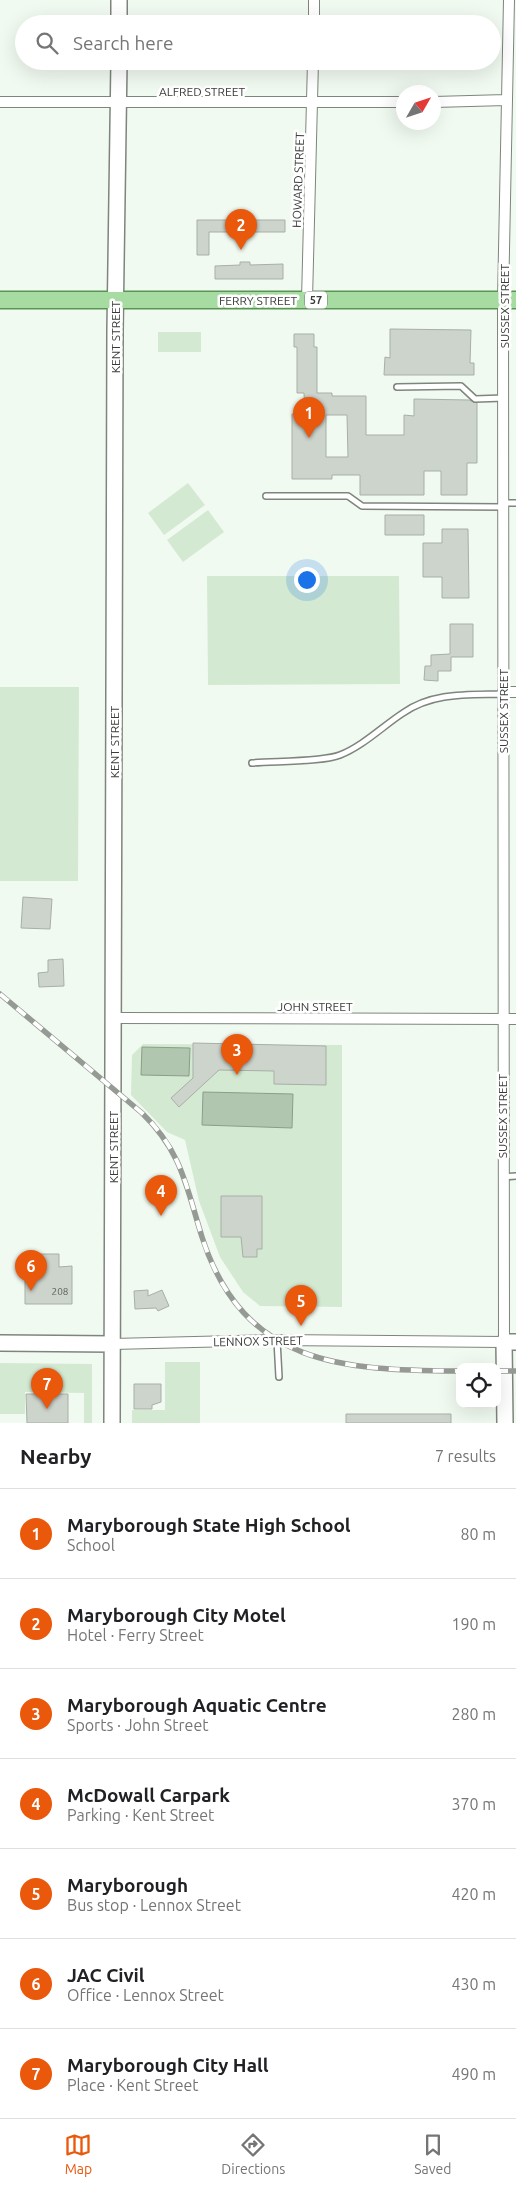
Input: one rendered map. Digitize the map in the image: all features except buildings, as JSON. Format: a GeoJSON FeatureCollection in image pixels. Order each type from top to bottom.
{"type":"FeatureCollection","features":[{"type":"Feature","properties":{"kind":"main road"},"geometry":{"type":"LineString","coordinates":[[119,15],[120,0]]}},
{"type":"Feature","properties":{"kind":"main road","name":"KENT STREET"},"geometry":{"type":"LineString","coordinates":[[112,1423],[116,300],[119,70]]}},
{"type":"Feature","properties":{"kind":"main road","name":"FERRY STREET"},"geometry":{"type":"LineString","coordinates":[[0,300],[510,300]]}},
{"type":"Feature","properties":{"kind":"main road","name":"SUSSEX STREET"},"geometry":{"type":"LineString","coordinates":[[505,1423],[510,1342]]}},
{"type":"Feature","properties":{"kind":"main road","name":"LENNOX STREET"},"geometry":{"type":"LineString","coordinates":[[0,1343],[112,1344]]}},
{"type":"Feature","properties":{"kind":"street"},"geometry":{"type":"LineString","coordinates":[[314,0],[314,15]]}},
{"type":"Feature","properties":{"kind":"street","name":"SUSSEX STREET"},"geometry":{"type":"LineString","coordinates":[[509,0],[506,100],[510,300],[504,398],[502,1177],[510,1342]]}},
{"type":"Feature","properties":{"kind":"street","name":"HOWARD STREET"},"geometry":{"type":"LineString","coordinates":[[307,300],[314,70]]}},
{"type":"Feature","properties":{"kind":"street"},"geometry":{"type":"LineString","coordinates":[[441,102],[506,100]]}},
{"type":"Feature","properties":{"kind":"street","name":"ALFRED STREET"},"geometry":{"type":"LineString","coordinates":[[0,102],[118,102],[129,104],[396,102]]}},
{"type":"Feature","properties":{"kind":"street"},"geometry":{"type":"LineString","coordinates":[[503,693],[516,692]]}},
{"type":"Feature","properties":{"kind":"street","name":"JOHN STREET"},"geometry":{"type":"LineString","coordinates":[[113,1018],[516,1019]]}},
{"type":"Feature","properties":{"kind":"street","name":"LENNOX STREET"},"geometry":{"type":"LineString","coordinates":[[112,1344],[277,1340],[510,1342]]}},
{"type":"Feature","properties":{"kind":"lane"},"geometry":{"type":"LineString","coordinates":[[397,387],[461,386],[475,399],[504,398]]}},
{"type":"Feature","properties":{"kind":"lane"},"geometry":{"type":"LineString","coordinates":[[266,496],[348,496],[362,506],[505,505],[516,503]]}},
{"type":"Feature","properties":{"kind":"lane"},"geometry":{"type":"LineString","coordinates":[[252,763],[337,757],[352,749],[404,711],[426,700],[459,695],[503,693]]}},
{"type":"Feature","properties":{"kind":"lane"},"geometry":{"type":"LineString","coordinates":[[502,1177],[516,1176]]}},
{"type":"Feature","properties":{"kind":"lane"},"geometry":{"type":"LineString","coordinates":[[277,1340],[278,1377]]}},
{"type":"Feature","properties":{"kind":"shaded area"},"geometry":{"type":"Polygon","coordinates":[[[158,332],[201,332],[201,352],[158,352],[158,332]]]}},
{"type":"Feature","properties":{"kind":"shaded area"},"geometry":{"type":"Polygon","coordinates":[[[188,483],[205,505],[164,535],[148,513],[188,483]]]}},
{"type":"Feature","properties":{"kind":"shaded area"},"geometry":{"type":"Polygon","coordinates":[[[208,510],[224,532],[183,562],[167,540],[208,510]]]}},
{"type":"Feature","properties":{"kind":"shaded area"},"geometry":{"type":"Polygon","coordinates":[[[207,576],[399,576],[400,684],[208,685],[207,576]]]}},
{"type":"Feature","properties":{"kind":"shaded area"},"geometry":{"type":"Polygon","coordinates":[[[0,687],[79,687],[78,881],[0,881],[0,687]]]}},
{"type":"Feature","properties":{"kind":"shaded area"},"geometry":{"type":"Polygon","coordinates":[[[143,1044],[342,1045],[342,1307],[260,1306],[243,1292],[220,1257],[199,1201],[185,1140],[167,1132],[131,1095],[132,1055],[143,1044]]]}},
{"type":"Feature","properties":{"kind":"shaded area"},"geometry":{"type":"Polygon","coordinates":[[[142,1047],[190,1048],[189,1076],[141,1075],[142,1047]]]}},
{"type":"Feature","properties":{"kind":"shaded area"},"geometry":{"type":"Polygon","coordinates":[[[203,1092],[293,1094],[292,1128],[202,1125],[203,1092]]]}},
{"type":"Feature","properties":{"kind":"shaded area"},"geometry":{"type":"Polygon","coordinates":[[[165,1362],[200,1362],[200,1423],[132,1423],[132,1410],[165,1410],[165,1362]]]}},
{"type":"Feature","properties":{"kind":"shaded area"},"geometry":{"type":"Polygon","coordinates":[[[0,1363],[92,1364],[92,1423],[84,1423],[84,1393],[25,1392],[25,1414],[0,1414],[0,1363]]]}},
{"type":"Feature","properties":{"kind":"railway"},"geometry":{"type":"LineString","coordinates":[[0,994],[142,1113],[155,1127],[166,1142],[181,1170],[202,1237],[220,1280],[244,1313],[271,1336],[303,1352],[338,1362],[376,1368],[456,1371]]}},
{"type":"Feature","properties":{"kind":"railway"},"geometry":{"type":"LineString","coordinates":[[501,1371],[516,1371]]}},
{"type":"Feature","properties":{"kind":"place","name":"Maryborough City Motel"},"geometry":{"type":"Point","coordinates":[241,250]}},
{"type":"Feature","properties":{"kind":"place","name":"Maryborough State High School"},"geometry":{"type":"Point","coordinates":[309,438]}},
{"type":"Feature","properties":{"kind":"place","name":"Maryborough Aquatic Centre"},"geometry":{"type":"Point","coordinates":[237,1075]}},
{"type":"Feature","properties":{"kind":"place","name":"McDowall Carpark"},"geometry":{"type":"Point","coordinates":[161,1216]}},
{"type":"Feature","properties":{"kind":"place","name":"JAC Civil"},"geometry":{"type":"Point","coordinates":[31,1291]}},
{"type":"Feature","properties":{"kind":"place","name":"Maryborough"},"geometry":{"type":"Point","coordinates":[301,1326]}},
{"type":"Feature","properties":{"kind":"place","name":"Maryborough City Hall"},"geometry":{"type":"Point","coordinates":[47,1409]}}]}
